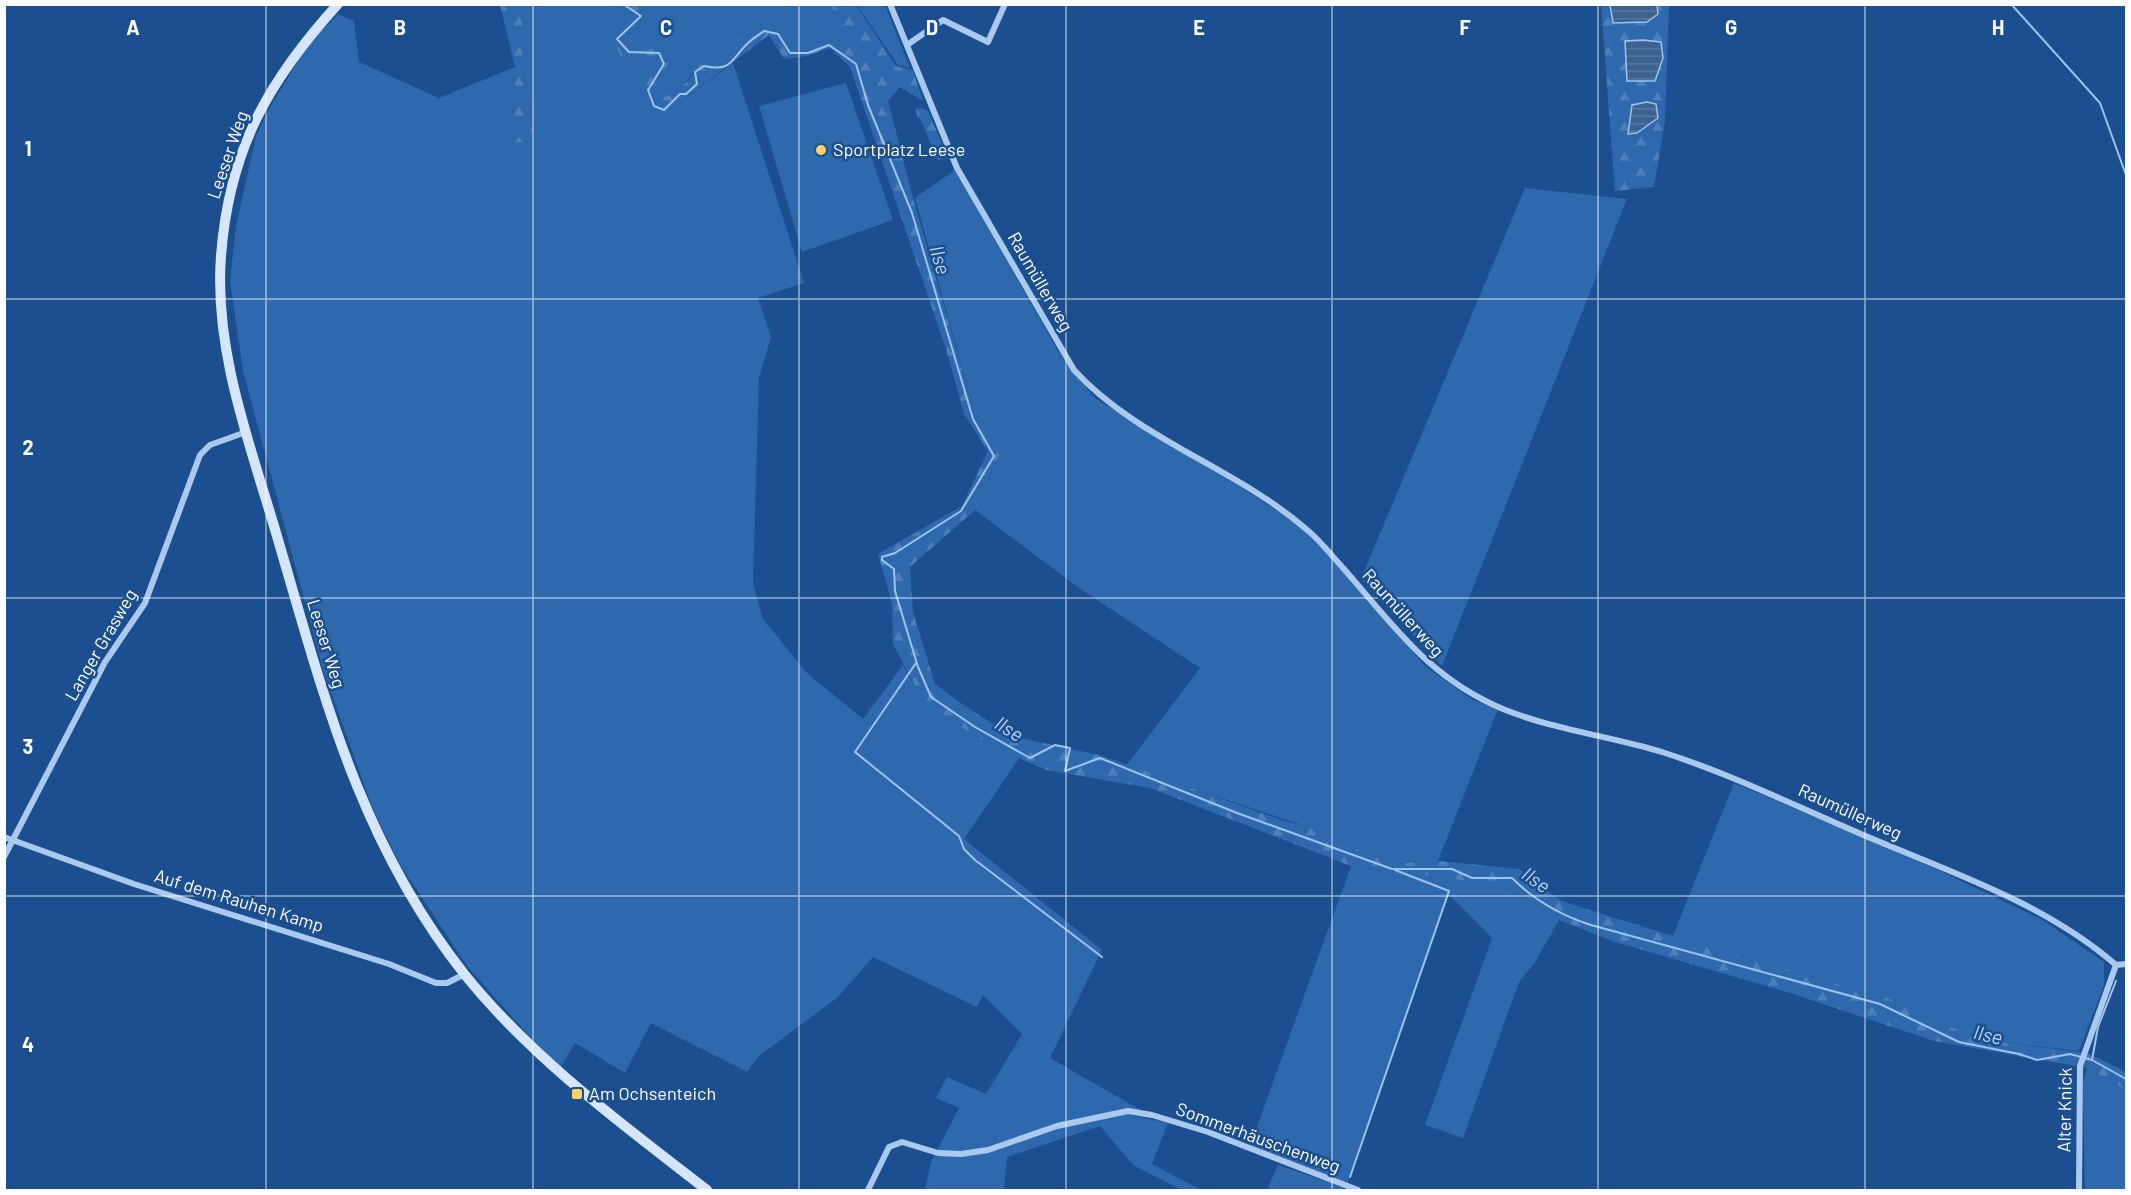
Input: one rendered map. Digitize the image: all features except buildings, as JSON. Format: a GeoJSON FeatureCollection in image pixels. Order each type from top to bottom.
{"type":"FeatureCollection","features":[{"type":"Feature","properties":{"kind":"street","name":"Leeser Weg"},"geometry":{"type":"LineString","coordinates":[[338,4],[304,42],[281,73],[262,106],[241,158],[228,204],[221,257],[226,351],[246,432],[339,743],[365,811],[393,866],[421,914],[465,974],[514,1030],[561,1076],[707,1191]]}},
{"type":"Feature","properties":{"kind":"street","name":"Raumüllerweg"},"geometry":{"type":"LineString","coordinates":[[890,4],[957,168],[1074,370],[1098,396],[1244,484],[1281,508],[1310,531],[1427,664],[1450,682],[1503,709],[1539,722],[1661,752],[1793,803],[2044,914],[2116,965]]}},
{"type":"Feature","properties":{"kind":"street"},"geometry":{"type":"LineString","coordinates":[[907,45],[943,20],[987,42],[1005,4]]}},
{"type":"Feature","properties":{"kind":"street","name":"Langer Grasweg"},"geometry":{"type":"LineString","coordinates":[[4,857],[105,662],[146,603],[200,455],[210,445],[246,432]]}},
{"type":"Feature","properties":{"kind":"street","name":"Auf dem Rauhen Kamp"},"geometry":{"type":"LineString","coordinates":[[4,837],[134,884],[389,964],[436,982],[447,983],[465,974]]}},
{"type":"Feature","properties":{"kind":"street"},"geometry":{"type":"LineString","coordinates":[[2116,965],[2127,964]]}},
{"type":"Feature","properties":{"kind":"street","name":"Alter Knick"},"geometry":{"type":"LineString","coordinates":[[2079,1191],[2080,1066],[2116,965]]}},
{"type":"Feature","properties":{"kind":"street","name":"Sommerhäuschenweg"},"geometry":{"type":"LineString","coordinates":[[868,1191],[889,1147],[902,1142],[938,1153],[961,1154],[988,1150],[1057,1126],[1128,1111],[1152,1115],[1208,1132],[1358,1191]]}},
{"type":"Feature","properties":{"kind":"green space"},"geometry":{"type":"Polygon","coordinates":[[[829,4],[852,39],[792,46],[769,21],[740,33],[727,61],[692,73],[687,81],[666,98],[657,79],[669,63],[634,45],[628,34],[647,23],[636,5],[829,4]]]}},
{"type":"Feature","properties":{"kind":"green space"},"geometry":{"type":"Polygon","coordinates":[[[500,5],[522,5],[522,66],[536,141],[513,143],[515,67],[500,5]]]}},
{"type":"Feature","properties":{"kind":"green space"},"geometry":{"type":"Polygon","coordinates":[[[522,5],[616,5],[628,19],[613,37],[648,65],[664,114],[733,63],[804,283],[758,298],[771,337],[759,378],[753,583],[763,619],[807,673],[863,719],[903,665],[924,704],[992,746],[1020,757],[964,839],[1102,950],[1050,1058],[1146,1113],[1130,1115],[1168,1123],[1152,1164],[1201,1190],[1182,1190],[1133,1165],[1100,1126],[1007,1157],[1004,1190],[925,1190],[931,1162],[959,1108],[936,1098],[947,1077],[986,1094],[1022,1034],[983,995],[977,1007],[873,957],[838,997],[759,1056],[747,1072],[651,1023],[625,1073],[575,1043],[560,1068],[467,966],[399,863],[373,809],[324,673],[243,371],[230,281],[236,226],[256,136],[269,109],[308,44],[338,14],[354,21],[359,62],[439,98],[515,67],[513,142],[536,141],[522,66],[522,5]]]}},
{"type":"Feature","properties":{"kind":"green space"},"geometry":{"type":"Polygon","coordinates":[[[616,5],[636,5],[647,23],[628,34],[634,45],[665,52],[669,63],[657,79],[666,97],[687,82],[703,61],[727,61],[740,33],[769,21],[792,46],[851,39],[830,5],[856,5],[896,66],[913,70],[923,101],[900,87],[888,101],[913,198],[975,414],[1004,444],[975,510],[910,567],[913,612],[935,684],[962,704],[1012,736],[1103,756],[1281,820],[1305,826],[1391,864],[1438,861],[1519,869],[1561,901],[1896,1001],[1977,1039],[2088,1053],[2126,1072],[2126,1090],[2087,1068],[1934,1041],[1790,993],[1615,942],[1559,920],[1507,886],[1351,866],[1150,788],[1046,770],[992,746],[924,704],[893,644],[892,603],[878,554],[962,506],[988,451],[964,414],[946,349],[850,67],[830,48],[807,56],[784,59],[769,35],[664,114],[650,104],[644,94],[648,65],[620,56],[613,37],[628,19],[616,5]]]}},
{"type":"Feature","properties":{"kind":"green space"},"geometry":{"type":"Polygon","coordinates":[[[857,5],[885,5],[910,68],[898,65],[857,5]]]}},
{"type":"Feature","properties":{"kind":"green space"},"geometry":{"type":"Polygon","coordinates":[[[1601,5],[1669,5],[1665,121],[1654,187],[1615,191],[1601,5]]]}},
{"type":"Feature","properties":{"kind":"green space","name":"Sportplatz Leese"},"geometry":{"type":"Polygon","coordinates":[[[846,83],[893,220],[802,252],[759,106],[846,83]]]}},
{"type":"Feature","properties":{"kind":"green space"},"geometry":{"type":"Polygon","coordinates":[[[922,108],[928,111],[948,157],[938,161],[920,118],[917,118],[916,109],[922,108]]]}},
{"type":"Feature","properties":{"kind":"green space"},"geometry":{"type":"Polygon","coordinates":[[[955,170],[1057,349],[1072,372],[1096,399],[1300,526],[1328,554],[1425,666],[1471,699],[1498,709],[1438,861],[1391,864],[1305,826],[1126,766],[1200,668],[1079,588],[975,510],[1004,444],[975,414],[915,198],[955,170]]]}},
{"type":"Feature","properties":{"kind":"green space"},"geometry":{"type":"Polygon","coordinates":[[[1525,188],[1627,199],[1442,666],[1361,579],[1525,188]]]}},
{"type":"Feature","properties":{"kind":"green space"},"geometry":{"type":"Polygon","coordinates":[[[1734,783],[1934,868],[2041,919],[2104,962],[2104,985],[2079,1051],[1977,1039],[1896,1001],[1673,936],[1734,783]]]}},
{"type":"Feature","properties":{"kind":"green space"},"geometry":{"type":"Polygon","coordinates":[[[1351,866],[1507,886],[1559,920],[1534,964],[1519,982],[1463,1138],[1425,1125],[1492,938],[1449,895],[1347,1184],[1250,1146],[1351,866]]]}},
{"type":"Feature","properties":{"kind":"green space"},"geometry":{"type":"Polygon","coordinates":[[[2087,1068],[2126,1090],[2126,1190],[2085,1190],[2083,1084],[2087,1068]]]}},
{"type":"Feature","properties":{"kind":"green space"},"geometry":{"type":"Polygon","coordinates":[[[1278,1165],[1343,1187],[1343,1190],[1267,1190],[1278,1165]]]}},
{"type":"Feature","properties":{"kind":"shaded area"},"geometry":{"type":"Polygon","coordinates":[[[1610,5],[1657,5],[1658,14],[1647,22],[1613,23],[1610,5]]]}},
{"type":"Feature","properties":{"kind":"shaded area"},"geometry":{"type":"Polygon","coordinates":[[[1625,41],[1661,42],[1663,58],[1655,81],[1627,81],[1625,41]]]}},
{"type":"Feature","properties":{"kind":"shaded area"},"geometry":{"type":"Polygon","coordinates":[[[1647,102],[1656,104],[1658,118],[1637,133],[1628,134],[1632,105],[1647,102]]]}},
{"type":"Feature","properties":{"kind":"waterway","name":"Ilse"},"geometry":{"type":"LineString","coordinates":[[623,4],[641,16],[617,39],[629,52],[659,53],[664,64],[648,90],[654,106],[664,110],[680,94],[686,94],[697,84],[695,72],[704,66],[726,66],[750,41],[764,31],[778,34],[790,53],[808,53],[829,45],[856,64],[868,105],[912,213],[973,419],[994,456],[961,511],[895,553],[882,557],[882,560],[894,569],[895,591],[918,667],[931,697],[975,727],[1030,758],[1055,745],[1070,748],[1065,771],[1100,758],[1237,813],[1392,869],[1452,869],[1472,878],[1512,878],[1548,906],[1591,925],[1880,1004],[1959,1042],[2037,1060],[2070,1054],[2092,1060],[2126,1079]]}},
{"type":"Feature","properties":{"kind":"waterway"},"geometry":{"type":"LineString","coordinates":[[2011,4],[2100,103],[2126,175]]}},
{"type":"Feature","properties":{"kind":"waterway"},"geometry":{"type":"LineString","coordinates":[[916,663],[855,752],[959,836],[964,849],[975,860],[1102,957]]}},
{"type":"Feature","properties":{"kind":"waterway"},"geometry":{"type":"LineString","coordinates":[[1350,1177],[1449,891],[1395,870]]}},
{"type":"Feature","properties":{"kind":"waterway"},"geometry":{"type":"LineString","coordinates":[[2092,1060],[2098,1027],[2116,981]]}},
{"type":"Feature","properties":{"kind":"place","name":"Sportplatz Leese"},"geometry":{"type":"Point","coordinates":[821,150]}},
{"type":"Feature","properties":{"kind":"place","name":"Am Ochsenteich"},"geometry":{"type":"Point","coordinates":[577,1094]}}]}
